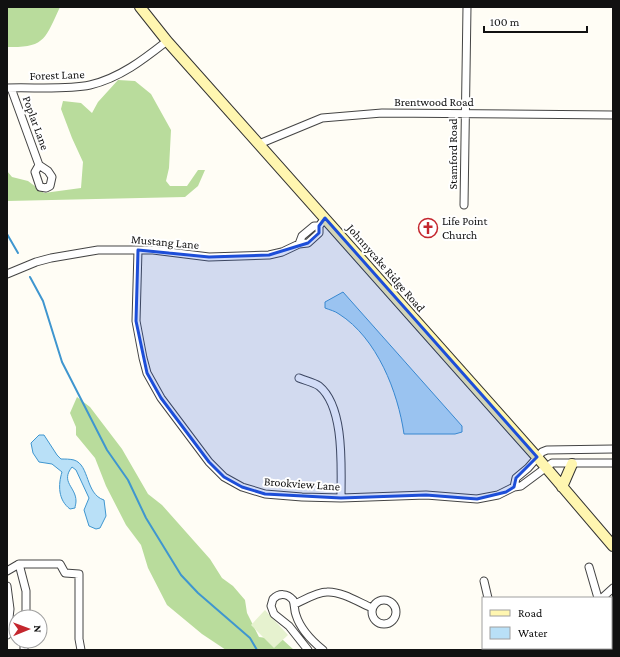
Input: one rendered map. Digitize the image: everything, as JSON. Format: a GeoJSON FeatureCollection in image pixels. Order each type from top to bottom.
{"type":"FeatureCollection","features":[{"type":"Feature","properties":{"kind":"main road","name":"Johnnycake Ridge Road"},"geometry":{"type":"LineString","coordinates":[[140,7],[167,41],[259,144],[322,222],[546,467],[613,546]]}},
{"type":"Feature","properties":{"kind":"main road"},"geometry":{"type":"LineString","coordinates":[[562,487],[572,464]]}},
{"type":"Feature","properties":{"kind":"street","name":"Stamford Road"},"geometry":{"type":"LineString","coordinates":[[464,205],[467,7]]}},
{"type":"Feature","properties":{"kind":"street","name":"Forest Lane"},"geometry":{"type":"LineString","coordinates":[[9,88],[65,87],[89,85],[108,80],[138,64],[167,41]]}},
{"type":"Feature","properties":{"kind":"street","name":"Poplar Lane"},"geometry":{"type":"LineString","coordinates":[[9,88],[39,165]]}},
{"type":"Feature","properties":{"kind":"street","name":"Brentwood Road"},"geometry":{"type":"LineString","coordinates":[[259,144],[322,118],[382,113],[613,115]]}},
{"type":"Feature","properties":{"kind":"street","name":"Mustang Lane"},"geometry":{"type":"LineString","coordinates":[[7,274],[36,262],[98,250],[153,250],[209,257],[269,255],[282,252],[298,244],[308,243],[319,233],[322,222]]}},
{"type":"Feature","properties":{"kind":"street","name":"Brookview Lane"},"geometry":{"type":"LineString","coordinates":[[138,250],[136,321],[147,374],[160,398],[208,462],[224,478],[233,484],[253,492],[302,497],[341,498],[426,495],[477,499],[498,495],[514,487],[521,486],[546,467]]}},
{"type":"Feature","properties":{"kind":"street"},"geometry":{"type":"LineString","coordinates":[[299,378],[319,387],[327,396],[335,413],[341,445],[341,498]]}},
{"type":"Feature","properties":{"kind":"street"},"geometry":{"type":"LineString","coordinates":[[514,487],[516,478],[528,468],[542,452],[547,450],[613,449]]}},
{"type":"Feature","properties":{"kind":"street"},"geometry":{"type":"LineString","coordinates":[[546,467],[552,463],[613,463]]}},
{"type":"Feature","properties":{"kind":"street"},"geometry":{"type":"LineString","coordinates":[[19,564],[26,591],[26,609]]}},
{"type":"Feature","properties":{"kind":"street"},"geometry":{"type":"LineString","coordinates":[[7,571],[19,564],[60,564],[65,573],[79,574],[79,639],[81,650]]}},
{"type":"Feature","properties":{"kind":"street"},"geometry":{"type":"LineString","coordinates":[[589,568],[598,597]]}},
{"type":"Feature","properties":{"kind":"street"},"geometry":{"type":"LineString","coordinates":[[484,581],[488,597]]}},
{"type":"Feature","properties":{"kind":"street"},"geometry":{"type":"LineString","coordinates":[[7,586],[10,609],[7,635]]}},
{"type":"Feature","properties":{"kind":"street"},"geometry":{"type":"LineString","coordinates":[[603,597],[613,588]]}},
{"type":"Feature","properties":{"kind":"street"},"geometry":{"type":"LineString","coordinates":[[295,604],[326,592],[346,597],[372,608]]}},
{"type":"Feature","properties":{"kind":"street"},"geometry":{"type":"LineString","coordinates":[[308,650],[289,626],[274,614],[271,606],[272,599],[279,594],[290,597],[295,604],[296,617],[303,629],[323,650]]}},
{"type":"Feature","properties":{"kind":"highlighted area"},"geometry":{"type":"Polygon","coordinates":[[[325,218],[537,457],[516,478],[514,487],[506,492],[477,499],[426,495],[341,498],[265,494],[242,487],[224,477],[209,462],[161,398],[147,373],[136,321],[138,250],[209,257],[269,255],[308,243],[319,233],[319,226],[325,218]]]}},
{"type":"Feature","properties":{"kind":"green space"},"geometry":{"type":"Polygon","coordinates":[[[7,7],[60,7],[47,34],[37,43],[29,46],[7,47],[7,7]]]}},
{"type":"Feature","properties":{"kind":"green space"},"geometry":{"type":"Polygon","coordinates":[[[118,80],[135,81],[151,94],[171,130],[169,168],[166,181],[170,186],[187,186],[198,170],[205,170],[198,186],[185,197],[7,201],[7,171],[12,177],[28,181],[44,193],[81,188],[83,162],[61,109],[63,101],[81,103],[92,113],[98,102],[118,80]]]}},
{"type":"Feature","properties":{"kind":"green space"},"geometry":{"type":"Polygon","coordinates":[[[77,397],[90,407],[122,449],[148,494],[162,505],[210,559],[222,578],[233,586],[245,600],[247,613],[259,637],[283,640],[294,650],[226,650],[202,634],[167,605],[148,568],[141,545],[126,525],[106,486],[95,458],[76,435],[76,427],[70,413],[77,397]]]}},
{"type":"Feature","properties":{"kind":"green space"},"geometry":{"type":"Polygon","coordinates":[[[265,610],[288,635],[274,648],[251,625],[265,610]]]}},
{"type":"Feature","properties":{"kind":"water"},"geometry":{"type":"Polygon","coordinates":[[[343,292],[462,426],[462,432],[455,434],[404,434],[397,401],[384,367],[375,351],[352,324],[334,311],[325,308],[325,302],[343,292]]]}},
{"type":"Feature","properties":{"kind":"water"},"geometry":{"type":"Polygon","coordinates":[[[39,435],[44,435],[61,459],[74,460],[79,463],[86,473],[90,486],[94,492],[98,497],[104,500],[106,516],[100,528],[96,529],[89,526],[84,510],[89,498],[76,470],[72,467],[69,472],[68,481],[74,492],[76,501],[75,508],[70,509],[63,501],[60,492],[62,472],[52,464],[39,462],[33,453],[31,443],[39,435]]]}},
{"type":"Feature","properties":{"kind":"waterway"},"geometry":{"type":"LineString","coordinates":[[7,234],[18,253]]}},
{"type":"Feature","properties":{"kind":"waterway"},"geometry":{"type":"LineString","coordinates":[[30,277],[43,301],[62,362],[107,450],[128,480],[146,518],[181,575],[198,593],[250,638],[257,650]]}},
{"type":"Feature","properties":{"kind":"place","name":"Life Point Church"},"geometry":{"type":"Point","coordinates":[428,228]}}]}
